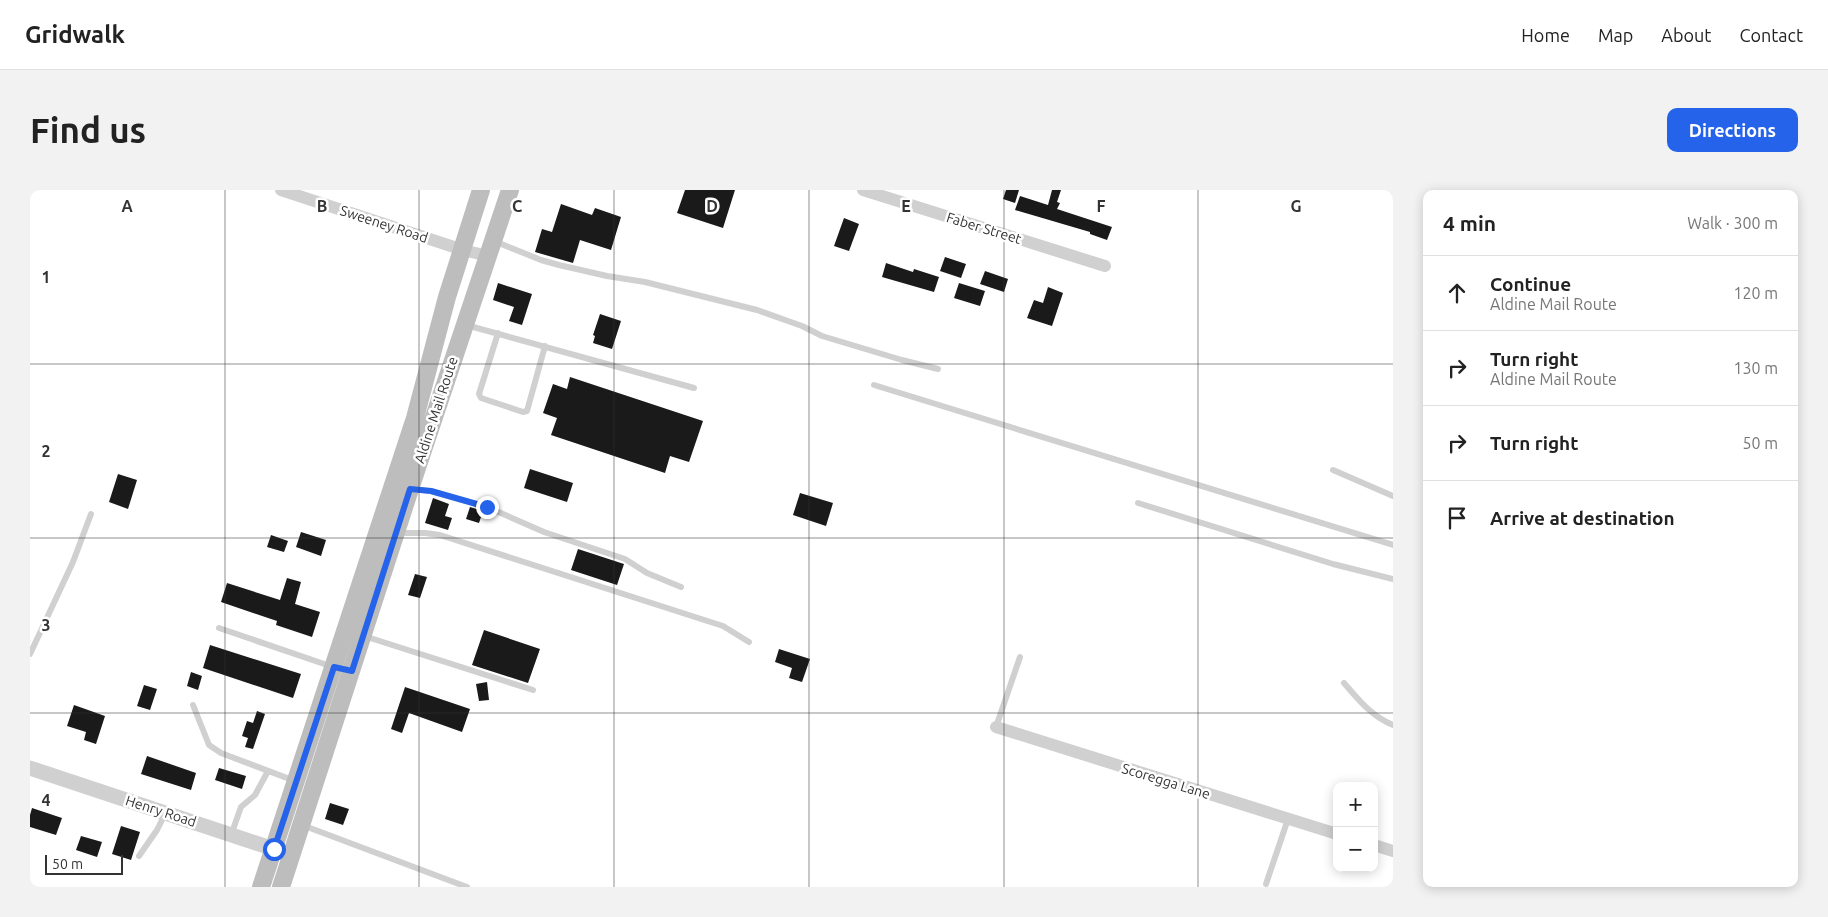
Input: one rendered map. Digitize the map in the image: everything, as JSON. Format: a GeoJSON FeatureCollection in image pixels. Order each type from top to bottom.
{"type":"FeatureCollection","features":[{"type":"Feature","properties":{"kind":"main road","name":"Aldine Mail Route"},"geometry":{"type":"LineString","coordinates":[[261,887],[415,418],[441,319],[481,190]]}},
{"type":"Feature","properties":{"kind":"main road","name":"Aldine Mail Route"},"geometry":{"type":"LineString","coordinates":[[281,887],[464,324],[510,190]]}},
{"type":"Feature","properties":{"kind":"main road"},"geometry":{"type":"LineString","coordinates":[[441,319],[464,324]]}},
{"type":"Feature","properties":{"kind":"main road"},"geometry":{"type":"LineString","coordinates":[[392,485],[410,489]]}},
{"type":"Feature","properties":{"kind":"main road"},"geometry":{"type":"LineString","coordinates":[[334,667],[352,671]]}},
{"type":"Feature","properties":{"kind":"street","name":"Sweeney Road"},"geometry":{"type":"LineString","coordinates":[[281,190],[463,250],[490,248]]}},
{"type":"Feature","properties":{"kind":"street","name":"Faber Street"},"geometry":{"type":"LineString","coordinates":[[863,190],[1105,266]]}},
{"type":"Feature","properties":{"kind":"street","name":"Scoregga Lane"},"geometry":{"type":"LineString","coordinates":[[996,727],[1333,833]]}},
{"type":"Feature","properties":{"kind":"street","name":"Henry Road"},"geometry":{"type":"LineString","coordinates":[[30,768],[292,854]]}},
{"type":"Feature","properties":{"kind":"street"},"geometry":{"type":"LineString","coordinates":[[1378,846],[1393,851]]}},
{"type":"Feature","properties":{"kind":"lane"},"geometry":{"type":"LineString","coordinates":[[490,248],[607,276],[645,282],[757,310],[802,326],[828,338],[938,369]]}},
{"type":"Feature","properties":{"kind":"lane"},"geometry":{"type":"LineString","coordinates":[[464,324],[694,388]]}},
{"type":"Feature","properties":{"kind":"lane"},"geometry":{"type":"LineString","coordinates":[[498,333],[479,394],[481,398],[524,412],[527,410],[545,346]]}},
{"type":"Feature","properties":{"kind":"lane"},"geometry":{"type":"LineString","coordinates":[[874,385],[1393,545]]}},
{"type":"Feature","properties":{"kind":"lane"},"geometry":{"type":"LineString","coordinates":[[1333,470],[1393,496]]}},
{"type":"Feature","properties":{"kind":"lane"},"geometry":{"type":"LineString","coordinates":[[410,489],[431,491],[487,507],[544,532],[625,559],[646,573],[681,587]]}},
{"type":"Feature","properties":{"kind":"lane"},"geometry":{"type":"LineString","coordinates":[[1138,503],[1333,564],[1393,579]]}},
{"type":"Feature","properties":{"kind":"lane"},"geometry":{"type":"LineString","coordinates":[[30,654],[73,562],[91,514]]}},
{"type":"Feature","properties":{"kind":"lane"},"geometry":{"type":"LineString","coordinates":[[396,533],[440,535],[723,626],[749,642]]}},
{"type":"Feature","properties":{"kind":"lane"},"geometry":{"type":"LineString","coordinates":[[219,628],[334,667]]}},
{"type":"Feature","properties":{"kind":"lane"},"geometry":{"type":"LineString","coordinates":[[362,635],[533,690]]}},
{"type":"Feature","properties":{"kind":"lane"},"geometry":{"type":"LineString","coordinates":[[996,727],[1020,657]]}},
{"type":"Feature","properties":{"kind":"lane"},"geometry":{"type":"LineString","coordinates":[[1344,683],[1370,713],[1380,720],[1393,725]]}},
{"type":"Feature","properties":{"kind":"lane"},"geometry":{"type":"LineString","coordinates":[[194,705],[209,745],[221,753],[296,781]]}},
{"type":"Feature","properties":{"kind":"lane"},"geometry":{"type":"LineString","coordinates":[[231,835],[241,807],[255,795],[268,771]]}},
{"type":"Feature","properties":{"kind":"lane"},"geometry":{"type":"LineString","coordinates":[[139,856],[166,813]]}},
{"type":"Feature","properties":{"kind":"lane"},"geometry":{"type":"LineString","coordinates":[[1266,884],[1288,819]]}},
{"type":"Feature","properties":{"kind":"lane"},"geometry":{"type":"LineString","coordinates":[[302,825],[467,887]]}},
{"type":"Feature","properties":{"kind":"building"},"geometry":{"type":"Polygon","coordinates":[[[685,190],[735,190],[723,228],[677,213],[685,190]]]}},
{"type":"Feature","properties":{"kind":"building"},"geometry":{"type":"Polygon","coordinates":[[[1006,190],[1019,190],[1015,203],[1003,199],[1006,190]]]}},
{"type":"Feature","properties":{"kind":"building"},"geometry":{"type":"Polygon","coordinates":[[[1052,190],[1061,190],[1057,202],[1060,203],[1057,209],[1112,227],[1107,240],[1090,234],[1090,232],[1015,210],[1020,196],[1048,205],[1052,190]]]}},
{"type":"Feature","properties":{"kind":"building"},"geometry":{"type":"Polygon","coordinates":[[[561,204],[592,215],[595,208],[621,217],[611,250],[580,240],[573,263],[535,252],[542,229],[552,232],[561,204]]]}},
{"type":"Feature","properties":{"kind":"building"},"geometry":{"type":"Polygon","coordinates":[[[844,218],[859,224],[849,251],[834,246],[844,218]]]}},
{"type":"Feature","properties":{"kind":"building"},"geometry":{"type":"Polygon","coordinates":[[[945,257],[966,264],[961,278],[940,271],[945,257]]]}},
{"type":"Feature","properties":{"kind":"building"},"geometry":{"type":"Polygon","coordinates":[[[886,263],[913,272],[914,269],[939,277],[934,292],[882,277],[886,263]]]}},
{"type":"Feature","properties":{"kind":"building"},"geometry":{"type":"Polygon","coordinates":[[[985,271],[1008,279],[1004,292],[980,284],[985,271]]]}},
{"type":"Feature","properties":{"kind":"building"},"geometry":{"type":"Polygon","coordinates":[[[498,283],[532,294],[522,325],[509,321],[514,307],[493,300],[498,283]]]}},
{"type":"Feature","properties":{"kind":"building"},"geometry":{"type":"Polygon","coordinates":[[[959,283],[985,291],[980,306],[954,298],[959,283]]]}},
{"type":"Feature","properties":{"kind":"building"},"geometry":{"type":"Polygon","coordinates":[[[1048,287],[1063,293],[1052,326],[1027,318],[1034,300],[1043,303],[1048,287]]]}},
{"type":"Feature","properties":{"kind":"building"},"geometry":{"type":"Polygon","coordinates":[[[600,314],[621,321],[612,349],[593,343],[595,336],[593,335],[600,314]]]}},
{"type":"Feature","properties":{"kind":"building"},"geometry":{"type":"Polygon","coordinates":[[[570,377],[703,421],[689,462],[670,456],[665,473],[551,435],[557,418],[543,413],[553,384],[567,389],[570,377]]]}},
{"type":"Feature","properties":{"kind":"building"},"geometry":{"type":"Polygon","coordinates":[[[530,469],[573,483],[567,502],[524,488],[530,469]]]}},
{"type":"Feature","properties":{"kind":"building"},"geometry":{"type":"Polygon","coordinates":[[[118,474],[137,480],[128,509],[109,502],[118,474]]]}},
{"type":"Feature","properties":{"kind":"building"},"geometry":{"type":"Polygon","coordinates":[[[800,493],[833,503],[826,526],[793,515],[800,493]]]}},
{"type":"Feature","properties":{"kind":"building"},"geometry":{"type":"Polygon","coordinates":[[[433,498],[449,504],[445,516],[452,518],[448,530],[425,523],[433,498]]]}},
{"type":"Feature","properties":{"kind":"building"},"geometry":{"type":"Polygon","coordinates":[[[470,507],[483,511],[479,523],[466,519],[470,507]]]}},
{"type":"Feature","properties":{"kind":"building"},"geometry":{"type":"Polygon","coordinates":[[[301,532],[326,540],[321,556],[296,547],[301,532]]]}},
{"type":"Feature","properties":{"kind":"building"},"geometry":{"type":"Polygon","coordinates":[[[271,535],[288,541],[284,552],[267,547],[271,535]]]}},
{"type":"Feature","properties":{"kind":"building"},"geometry":{"type":"Polygon","coordinates":[[[578,549],[624,564],[617,585],[571,570],[578,549]]]}},
{"type":"Feature","properties":{"kind":"building"},"geometry":{"type":"Polygon","coordinates":[[[415,574],[427,577],[420,598],[408,595],[415,574]]]}},
{"type":"Feature","properties":{"kind":"building"},"geometry":{"type":"Polygon","coordinates":[[[287,578],[301,582],[295,604],[320,612],[312,637],[276,625],[277,621],[221,602],[227,583],[280,600],[287,578]]]}},
{"type":"Feature","properties":{"kind":"building"},"geometry":{"type":"Polygon","coordinates":[[[484,630],[540,649],[528,683],[472,665],[484,630]]]}},
{"type":"Feature","properties":{"kind":"building"},"geometry":{"type":"Polygon","coordinates":[[[210,645],[301,674],[293,698],[203,668],[210,645]]]}},
{"type":"Feature","properties":{"kind":"building"},"geometry":{"type":"Polygon","coordinates":[[[779,649],[810,659],[802,682],[789,678],[792,668],[775,662],[779,649]]]}},
{"type":"Feature","properties":{"kind":"building"},"geometry":{"type":"Polygon","coordinates":[[[191,672],[202,676],[198,690],[187,686],[191,672]]]}},
{"type":"Feature","properties":{"kind":"building"},"geometry":{"type":"Polygon","coordinates":[[[487,682],[489,700],[479,701],[476,684],[487,682]]]}},
{"type":"Feature","properties":{"kind":"building"},"geometry":{"type":"Polygon","coordinates":[[[144,685],[157,689],[150,710],[137,706],[144,685]]]}},
{"type":"Feature","properties":{"kind":"building"},"geometry":{"type":"Polygon","coordinates":[[[405,687],[470,709],[462,732],[409,713],[402,733],[391,729],[405,687]]]}},
{"type":"Feature","properties":{"kind":"building"},"geometry":{"type":"Polygon","coordinates":[[[74,705],[105,716],[96,744],[84,740],[86,732],[67,726],[74,705]]]}},
{"type":"Feature","properties":{"kind":"building"},"geometry":{"type":"Polygon","coordinates":[[[257,711],[265,714],[253,749],[245,747],[248,738],[242,736],[247,721],[253,723],[257,711]]]}},
{"type":"Feature","properties":{"kind":"building"},"geometry":{"type":"Polygon","coordinates":[[[147,756],[196,773],[191,790],[141,774],[147,756]]]}},
{"type":"Feature","properties":{"kind":"building"},"geometry":{"type":"Polygon","coordinates":[[[219,768],[246,776],[242,789],[215,780],[219,768]]]}},
{"type":"Feature","properties":{"kind":"building"},"geometry":{"type":"Polygon","coordinates":[[[330,803],[349,809],[343,825],[325,819],[330,803]]]}},
{"type":"Feature","properties":{"kind":"building"},"geometry":{"type":"Polygon","coordinates":[[[32,808],[62,818],[56,835],[30,827],[32,808]]]}},
{"type":"Feature","properties":{"kind":"building"},"geometry":{"type":"Polygon","coordinates":[[[121,826],[140,832],[131,860],[112,854],[121,826]]]}},
{"type":"Feature","properties":{"kind":"building"},"geometry":{"type":"Polygon","coordinates":[[[81,836],[102,842],[97,857],[76,850],[81,836]]]}},
{"type":"Feature","properties":{"kind":"route"},"geometry":{"type":"LineString","coordinates":[[274,849],[334,667],[352,671],[410,489],[431,491],[487,507]]}}]}
